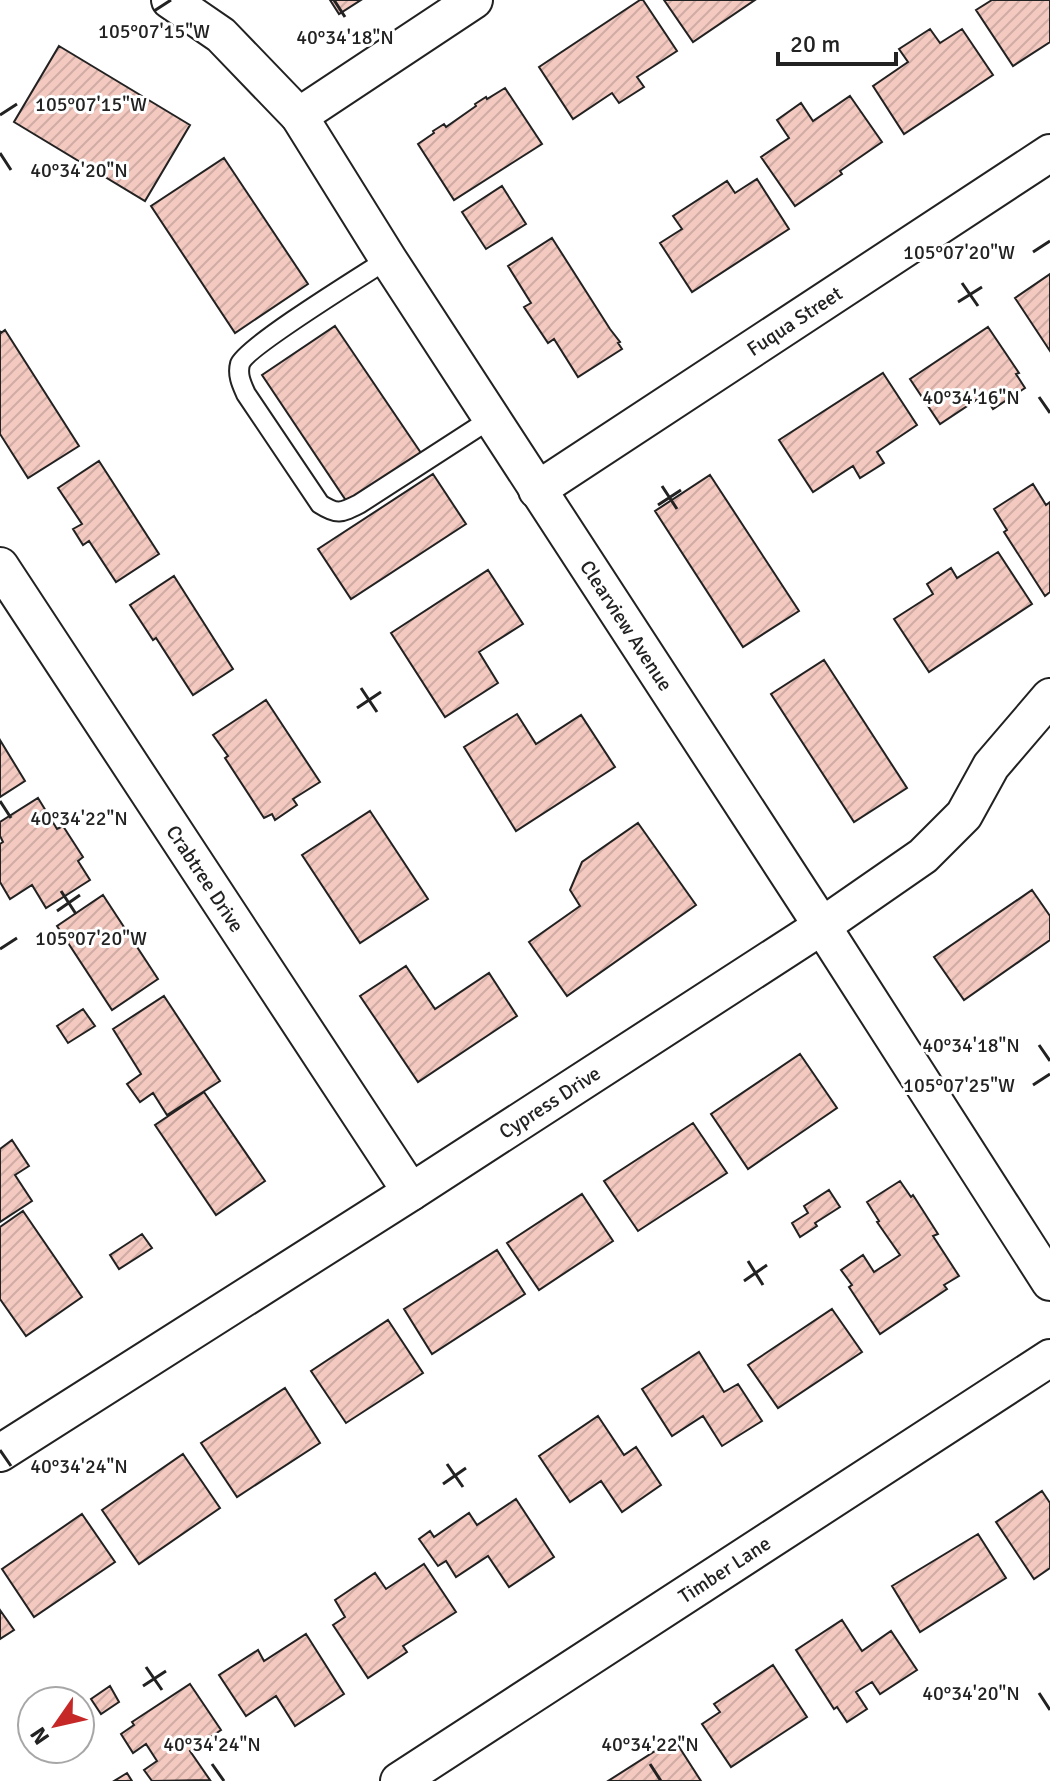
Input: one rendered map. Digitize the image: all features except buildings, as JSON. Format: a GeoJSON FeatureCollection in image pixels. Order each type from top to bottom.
{"type":"FeatureCollection","features":[{"type":"Feature","properties":{"kind":"street","name":"Clearview Avenue"},"geometry":{"type":"LineString","coordinates":[[170,0],[221,35],[299,116],[388,259],[1050,1282]]}},
{"type":"Feature","properties":{"kind":"street"},"geometry":{"type":"LineString","coordinates":[[299,116],[474,0]]}},
{"type":"Feature","properties":{"kind":"street","name":"Fuqua Street"},"geometry":{"type":"LineString","coordinates":[[537,490],[1050,153]]}},
{"type":"Feature","properties":{"kind":"street","name":"Crabtree Drive"},"geometry":{"type":"LineString","coordinates":[[0,566],[411,1192]]}},
{"type":"Feature","properties":{"kind":"street","name":"Cypress Drive"},"geometry":{"type":"LineString","coordinates":[[3,1445],[411,1192],[822,926],[923,856],[964,815],[991,766],[1050,697]]}},
{"type":"Feature","properties":{"kind":"street","name":"Timber Lane"},"geometry":{"type":"LineString","coordinates":[[399,1781],[1050,1358]]}},
{"type":"Feature","properties":{"kind":"lane"},"geometry":{"type":"LineString","coordinates":[[388,259],[283,327],[240,362],[239,378],[254,407],[320,504],[330,511],[343,512],[492,418]]}}]}
